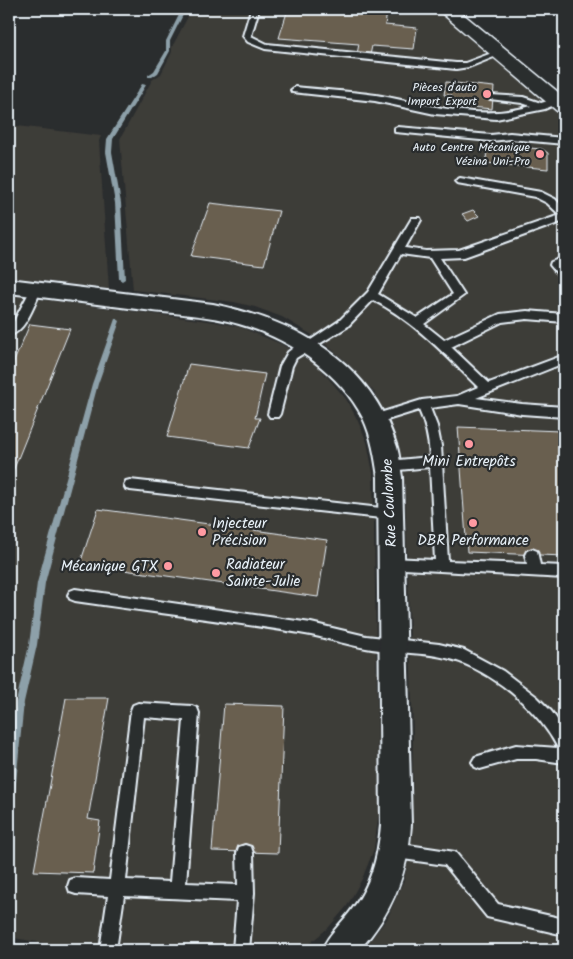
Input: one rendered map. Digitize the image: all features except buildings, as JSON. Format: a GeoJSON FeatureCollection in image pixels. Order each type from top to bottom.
{"type":"FeatureCollection","features":[{"type":"Feature","properties":{"kind":"street"},"geometry":{"type":"LineString","coordinates":[[446,9],[500,53],[555,105]]}},
{"type":"Feature","properties":{"kind":"street","name":"Rue Coulombe"},"geometry":{"type":"LineString","coordinates":[[9,286],[232,314],[269,326],[306,346],[338,370],[351,383],[374,419],[384,443],[388,466],[393,646],[395,851],[385,884],[371,912],[338,950]]}},
{"type":"Feature","properties":{"kind":"lane"},"geometry":{"type":"LineString","coordinates":[[255,9],[247,33],[249,39],[265,46],[441,65],[466,65],[500,53]]}},
{"type":"Feature","properties":{"kind":"lane"},"geometry":{"type":"LineString","coordinates":[[249,39],[358,49]]}},
{"type":"Feature","properties":{"kind":"lane"},"geometry":{"type":"LineString","coordinates":[[295,90],[375,98],[446,113],[496,116],[555,105]]}},
{"type":"Feature","properties":{"kind":"lane"},"geometry":{"type":"LineString","coordinates":[[493,97],[555,105]]}},
{"type":"Feature","properties":{"kind":"lane"},"geometry":{"type":"LineString","coordinates":[[398,130],[491,138],[510,136],[564,141]]}},
{"type":"Feature","properties":{"kind":"lane"},"geometry":{"type":"LineString","coordinates":[[509,147],[510,136]]}},
{"type":"Feature","properties":{"kind":"lane"},"geometry":{"type":"LineString","coordinates":[[460,181],[538,194],[552,201],[564,213]]}},
{"type":"Feature","properties":{"kind":"lane"},"geometry":{"type":"LineString","coordinates":[[398,250],[413,254],[460,254],[564,217]]}},
{"type":"Feature","properties":{"kind":"lane"},"geometry":{"type":"LineString","coordinates":[[274,414],[286,366],[292,355],[343,324],[372,295],[416,220]]}},
{"type":"Feature","properties":{"kind":"lane"},"geometry":{"type":"LineString","coordinates":[[416,324],[459,295],[433,255]]}},
{"type":"Feature","properties":{"kind":"lane"},"geometry":{"type":"LineString","coordinates":[[564,261],[555,264],[564,274]]}},
{"type":"Feature","properties":{"kind":"lane"},"geometry":{"type":"LineString","coordinates":[[9,332],[17,326],[36,290]]}},
{"type":"Feature","properties":{"kind":"lane"},"geometry":{"type":"LineString","coordinates":[[372,295],[384,300],[416,324],[487,389]]}},
{"type":"Feature","properties":{"kind":"lane"},"geometry":{"type":"LineString","coordinates":[[442,346],[500,318],[527,315],[564,318]]}},
{"type":"Feature","properties":{"kind":"lane"},"geometry":{"type":"LineString","coordinates":[[374,419],[422,405],[458,400],[564,359]]}},
{"type":"Feature","properties":{"kind":"lane"},"geometry":{"type":"LineString","coordinates":[[458,400],[522,409],[564,412]]}},
{"type":"Feature","properties":{"kind":"lane"},"geometry":{"type":"LineString","coordinates":[[422,405],[430,420],[435,437],[442,566]]}},
{"type":"Feature","properties":{"kind":"lane"},"geometry":{"type":"LineString","coordinates":[[388,466],[436,461]]}},
{"type":"Feature","properties":{"kind":"lane"},"geometry":{"type":"LineString","coordinates":[[130,485],[390,514]]}},
{"type":"Feature","properties":{"kind":"lane"},"geometry":{"type":"LineString","coordinates":[[532,555],[534,571]]}},
{"type":"Feature","properties":{"kind":"lane"},"geometry":{"type":"LineString","coordinates":[[391,564],[564,572]]}},
{"type":"Feature","properties":{"kind":"lane"},"geometry":{"type":"LineString","coordinates":[[75,595],[313,630],[352,640],[449,652],[473,661],[501,678],[541,708],[557,730],[564,744]]}},
{"type":"Feature","properties":{"kind":"lane"},"geometry":{"type":"LineString","coordinates":[[108,950],[138,710],[192,713],[177,890]]}},
{"type":"Feature","properties":{"kind":"lane"},"geometry":{"type":"LineString","coordinates":[[480,762],[516,752],[536,752],[564,756]]}},
{"type":"Feature","properties":{"kind":"lane"},"geometry":{"type":"LineString","coordinates":[[395,851],[449,858],[493,911],[564,927]]}},
{"type":"Feature","properties":{"kind":"lane"},"geometry":{"type":"LineString","coordinates":[[242,950],[246,893],[244,852]]}},
{"type":"Feature","properties":{"kind":"lane"},"geometry":{"type":"LineString","coordinates":[[76,886],[246,893]]}},
{"type":"Feature","properties":{"kind":"shaded area"},"geometry":{"type":"Polygon","coordinates":[[[192,9],[436,9],[564,117],[564,950],[363,950],[387,919],[404,880],[412,838],[413,734],[405,489],[401,460],[395,435],[374,392],[343,359],[322,341],[282,317],[255,307],[234,302],[133,290],[120,139],[152,80],[161,74],[172,52],[172,47],[192,9]]]}},
{"type":"Feature","properties":{"kind":"shaded area"},"geometry":{"type":"Polygon","coordinates":[[[9,125],[101,136],[99,141],[109,289],[9,277],[9,125]]]}},
{"type":"Feature","properties":{"kind":"shaded area"},"geometry":{"type":"Polygon","coordinates":[[[9,295],[215,322],[240,327],[281,344],[317,365],[346,399],[357,419],[367,442],[373,473],[379,812],[374,849],[362,879],[347,906],[329,927],[309,944],[296,950],[81,950],[9,937],[9,295]]]}},
{"type":"Feature","properties":{"kind":"waterway"},"geometry":{"type":"LineString","coordinates":[[150,76],[156,72],[168,51],[168,41],[184,9]]}},
{"type":"Feature","properties":{"kind":"waterway"},"geometry":{"type":"LineString","coordinates":[[122,279],[118,203],[109,152],[110,139],[144,85]]}},
{"type":"Feature","properties":{"kind":"waterway"},"geometry":{"type":"LineString","coordinates":[[9,813],[20,702],[33,645],[41,583],[95,384],[117,321]]}},
{"type":"Feature","properties":{"kind":"place","name":"Pièces d'auto Import Export"},"geometry":{"type":"Point","coordinates":[487,94]}},
{"type":"Feature","properties":{"kind":"place","name":"Auto Centre Mécanique Vézina Uni-Pro"},"geometry":{"type":"Point","coordinates":[540,154]}},
{"type":"Feature","properties":{"kind":"place","name":"Mini Entrepôts"},"geometry":{"type":"Point","coordinates":[469,444]}},
{"type":"Feature","properties":{"kind":"place","name":"DBR Performance"},"geometry":{"type":"Point","coordinates":[473,523]}},
{"type":"Feature","properties":{"kind":"place","name":"Injecteur Précision"},"geometry":{"type":"Point","coordinates":[202,532]}},
{"type":"Feature","properties":{"kind":"place","name":"Mécanique GTX"},"geometry":{"type":"Point","coordinates":[168,566]}},
{"type":"Feature","properties":{"kind":"place","name":"Radiateur Sainte-Julie"},"geometry":{"type":"Point","coordinates":[216,573]}}]}
